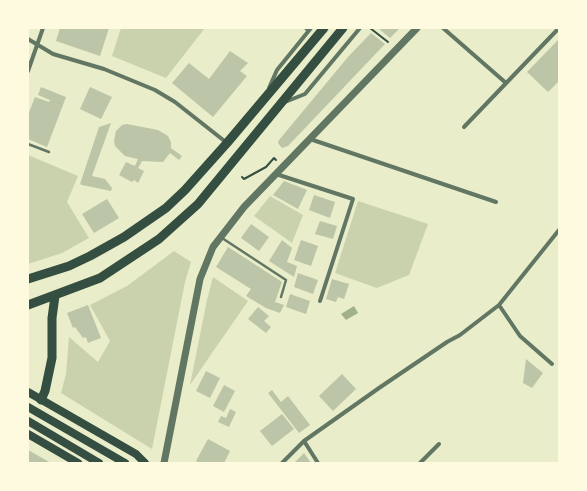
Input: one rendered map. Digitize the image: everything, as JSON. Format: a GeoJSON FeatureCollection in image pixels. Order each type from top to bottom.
{"type":"FeatureCollection","features":[{"type":"Feature","properties":{"kind":"highway"},"geometry":{"type":"LineString","coordinates":[[28,279],[69,266],[124,238],[146,223],[185,190],[324,28]]}},
{"type":"Feature","properties":{"kind":"highway"},"geometry":{"type":"LineString","coordinates":[[28,305],[100,278],[160,239],[198,204],[241,154],[279,104],[343,28]]}},
{"type":"Feature","properties":{"kind":"highway"},"geometry":{"type":"LineString","coordinates":[[41,400],[45,391],[52,358],[52,318],[55,296]]}},
{"type":"Feature","properties":{"kind":"main road"},"geometry":{"type":"LineString","coordinates":[[28,392],[136,454],[145,463]]}},
{"type":"Feature","properties":{"kind":"main road"},"geometry":{"type":"LineString","coordinates":[[28,407],[125,463]]}},
{"type":"Feature","properties":{"kind":"main road"},"geometry":{"type":"LineString","coordinates":[[28,421],[99,463]]}},
{"type":"Feature","properties":{"kind":"main road"},"geometry":{"type":"LineString","coordinates":[[28,434],[78,463]]}},
{"type":"Feature","properties":{"kind":"street"},"geometry":{"type":"LineString","coordinates":[[28,71],[43,28]]}},
{"type":"Feature","properties":{"kind":"street"},"geometry":{"type":"LineString","coordinates":[[279,104],[305,94],[360,28]]}},
{"type":"Feature","properties":{"kind":"street"},"geometry":{"type":"LineString","coordinates":[[164,463],[200,280],[206,263],[220,237],[244,207],[417,28]]}},
{"type":"Feature","properties":{"kind":"street"},"geometry":{"type":"LineString","coordinates":[[443,28],[506,83]]}},
{"type":"Feature","properties":{"kind":"street"},"geometry":{"type":"LineString","coordinates":[[464,127],[559,28]]}},
{"type":"Feature","properties":{"kind":"street"},"geometry":{"type":"LineString","coordinates":[[266,95],[277,70],[308,29]]}},
{"type":"Feature","properties":{"kind":"street"},"geometry":{"type":"LineString","coordinates":[[28,39],[52,54],[104,69],[154,90],[174,102],[226,143]]}},
{"type":"Feature","properties":{"kind":"street"},"geometry":{"type":"LineString","coordinates":[[310,139],[496,202]]}},
{"type":"Feature","properties":{"kind":"street"},"geometry":{"type":"LineString","coordinates":[[276,174],[353,199],[320,301]]}},
{"type":"Feature","properties":{"kind":"street"},"geometry":{"type":"LineString","coordinates":[[282,463],[304,441],[379,388],[447,342],[460,335],[499,305],[559,230]]}},
{"type":"Feature","properties":{"kind":"street"},"geometry":{"type":"LineString","coordinates":[[499,305],[520,336],[552,364]]}},
{"type":"Feature","properties":{"kind":"street"},"geometry":{"type":"LineString","coordinates":[[304,441],[318,463]]}},
{"type":"Feature","properties":{"kind":"street"},"geometry":{"type":"LineString","coordinates":[[420,463],[438,444]]}},
{"type":"Feature","properties":{"kind":"lane"},"geometry":{"type":"LineString","coordinates":[[28,144],[49,152]]}},
{"type":"Feature","properties":{"kind":"lane"},"geometry":{"type":"LineString","coordinates":[[220,237],[286,280],[281,297]]}},
{"type":"Feature","properties":{"kind":"path"},"geometry":{"type":"LineString","coordinates":[[370,28],[388,42]]}},
{"type":"Feature","properties":{"kind":"path"},"geometry":{"type":"LineString","coordinates":[[242,177],[244,179],[266,167],[274,158],[276,160]]}},
{"type":"Feature","properties":{"kind":"shaded area"},"geometry":{"type":"Polygon","coordinates":[[[121,28],[205,28],[166,78],[112,56],[121,28]]]}},
{"type":"Feature","properties":{"kind":"shaded area"},"geometry":{"type":"Polygon","coordinates":[[[28,155],[78,176],[67,202],[89,238],[62,253],[28,264],[28,155]]]}},
{"type":"Feature","properties":{"kind":"shaded area"},"geometry":{"type":"Polygon","coordinates":[[[270,196],[303,215],[292,243],[254,216],[270,196]]]}},
{"type":"Feature","properties":{"kind":"shaded area"},"geometry":{"type":"Polygon","coordinates":[[[358,201],[428,224],[409,275],[377,288],[335,273],[358,201]]]}},
{"type":"Feature","properties":{"kind":"shaded area"},"geometry":{"type":"Polygon","coordinates":[[[174,251],[191,262],[185,282],[152,449],[61,393],[66,374],[69,337],[98,362],[110,341],[90,305],[127,286],[174,251]]]}},
{"type":"Feature","properties":{"kind":"shaded area"},"geometry":{"type":"Polygon","coordinates":[[[213,277],[248,301],[190,385],[207,300],[213,277]]]}},
{"type":"Feature","properties":{"kind":"shaded area"},"geometry":{"type":"Polygon","coordinates":[[[354,306],[358,313],[346,320],[341,314],[354,306]]]}},
{"type":"Feature","properties":{"kind":"building"},"geometry":{"type":"Polygon","coordinates":[[[60,28],[109,28],[100,56],[56,41],[60,28]]]}},
{"type":"Feature","properties":{"kind":"building"},"geometry":{"type":"Polygon","coordinates":[[[378,28],[400,28],[390,38],[378,28]]]}},
{"type":"Feature","properties":{"kind":"building"},"geometry":{"type":"Polygon","coordinates":[[[371,33],[385,44],[288,146],[282,148],[278,143],[279,140],[348,57],[371,33]]]}},
{"type":"Feature","properties":{"kind":"building"},"geometry":{"type":"Polygon","coordinates":[[[559,39],[559,81],[548,92],[527,72],[559,39]]]}},
{"type":"Feature","properties":{"kind":"building"},"geometry":{"type":"Polygon","coordinates":[[[230,51],[248,63],[240,71],[247,76],[213,117],[172,83],[189,63],[209,79],[230,51]]]}},
{"type":"Feature","properties":{"kind":"building"},"geometry":{"type":"Polygon","coordinates":[[[41,87],[66,97],[47,147],[28,139],[28,115],[35,97],[49,102],[50,100],[38,95],[41,87]]]}},
{"type":"Feature","properties":{"kind":"building"},"geometry":{"type":"Polygon","coordinates":[[[90,87],[112,97],[101,119],[80,109],[90,87]]]}},
{"type":"Feature","properties":{"kind":"building"},"geometry":{"type":"Polygon","coordinates":[[[111,123],[92,176],[105,179],[112,188],[111,191],[82,185],[80,184],[99,127],[111,123]]]}},
{"type":"Feature","properties":{"kind":"building"},"geometry":{"type":"Polygon","coordinates":[[[127,124],[158,130],[168,136],[171,142],[171,148],[182,156],[179,160],[170,153],[163,162],[142,161],[138,168],[144,171],[138,183],[134,180],[132,182],[119,175],[126,162],[135,166],[138,159],[125,156],[115,146],[114,141],[116,131],[122,125],[127,124]]]}},
{"type":"Feature","properties":{"kind":"building"},"geometry":{"type":"Polygon","coordinates":[[[284,181],[307,190],[298,209],[273,195],[284,181]]]}},
{"type":"Feature","properties":{"kind":"building"},"geometry":{"type":"Polygon","coordinates":[[[314,195],[335,202],[330,218],[309,210],[314,195]]]}},
{"type":"Feature","properties":{"kind":"building"},"geometry":{"type":"Polygon","coordinates":[[[107,199],[119,218],[94,233],[82,214],[107,199]]]}},
{"type":"Feature","properties":{"kind":"building"},"geometry":{"type":"Polygon","coordinates":[[[320,221],[337,226],[333,239],[315,234],[320,221]]]}},
{"type":"Feature","properties":{"kind":"building"},"geometry":{"type":"Polygon","coordinates":[[[251,224],[269,237],[259,251],[241,238],[251,224]]]}},
{"type":"Feature","properties":{"kind":"building"},"geometry":{"type":"Polygon","coordinates":[[[282,240],[292,248],[287,262],[297,266],[294,277],[269,261],[282,240]]]}},
{"type":"Feature","properties":{"kind":"building"},"geometry":{"type":"Polygon","coordinates":[[[301,240],[318,246],[311,266],[294,260],[301,240]]]}},
{"type":"Feature","properties":{"kind":"building"},"geometry":{"type":"Polygon","coordinates":[[[228,247],[282,282],[275,302],[284,305],[280,313],[266,308],[246,296],[251,289],[216,267],[228,247]]]}},
{"type":"Feature","properties":{"kind":"building"},"geometry":{"type":"Polygon","coordinates":[[[298,273],[318,280],[313,294],[294,287],[298,273]]]}},
{"type":"Feature","properties":{"kind":"building"},"geometry":{"type":"Polygon","coordinates":[[[332,279],[349,284],[344,299],[338,297],[336,302],[326,299],[332,279]]]}},
{"type":"Feature","properties":{"kind":"building"},"geometry":{"type":"Polygon","coordinates":[[[290,294],[310,301],[306,314],[286,307],[290,294]]]}},
{"type":"Feature","properties":{"kind":"building"},"geometry":{"type":"Polygon","coordinates":[[[88,305],[101,338],[88,343],[86,337],[83,338],[75,327],[73,328],[67,313],[88,305]]]}},
{"type":"Feature","properties":{"kind":"building"},"geometry":{"type":"Polygon","coordinates":[[[258,307],[269,316],[264,321],[271,327],[266,333],[248,319],[258,307]]]}},
{"type":"Feature","properties":{"kind":"building"},"geometry":{"type":"Polygon","coordinates":[[[526,359],[543,373],[532,388],[523,383],[526,359]]]}},
{"type":"Feature","properties":{"kind":"building"},"geometry":{"type":"Polygon","coordinates":[[[206,371],[220,378],[210,398],[196,391],[206,371]]]}},
{"type":"Feature","properties":{"kind":"building"},"geometry":{"type":"Polygon","coordinates":[[[342,374],[356,389],[333,411],[319,396],[342,374]]]}},
{"type":"Feature","properties":{"kind":"building"},"geometry":{"type":"Polygon","coordinates":[[[224,385],[235,391],[224,412],[213,406],[224,385]]]}},
{"type":"Feature","properties":{"kind":"building"},"geometry":{"type":"Polygon","coordinates":[[[272,390],[281,402],[288,396],[310,425],[299,433],[268,393],[272,390]]]}},
{"type":"Feature","properties":{"kind":"building"},"geometry":{"type":"Polygon","coordinates":[[[230,409],[236,412],[229,427],[218,422],[221,416],[226,418],[230,409]]]}},
{"type":"Feature","properties":{"kind":"building"},"geometry":{"type":"Polygon","coordinates":[[[282,414],[294,429],[272,446],[260,431],[282,414]]]}},
{"type":"Feature","properties":{"kind":"building"},"geometry":{"type":"Polygon","coordinates":[[[208,439],[230,451],[224,463],[199,463],[196,461],[208,439]]]}},
{"type":"Feature","properties":{"kind":"building"},"geometry":{"type":"Polygon","coordinates":[[[28,450],[51,463],[28,463],[28,450]]]}},
{"type":"Feature","properties":{"kind":"building"},"geometry":{"type":"Polygon","coordinates":[[[304,453],[311,463],[294,463],[304,453]]]}}]}
